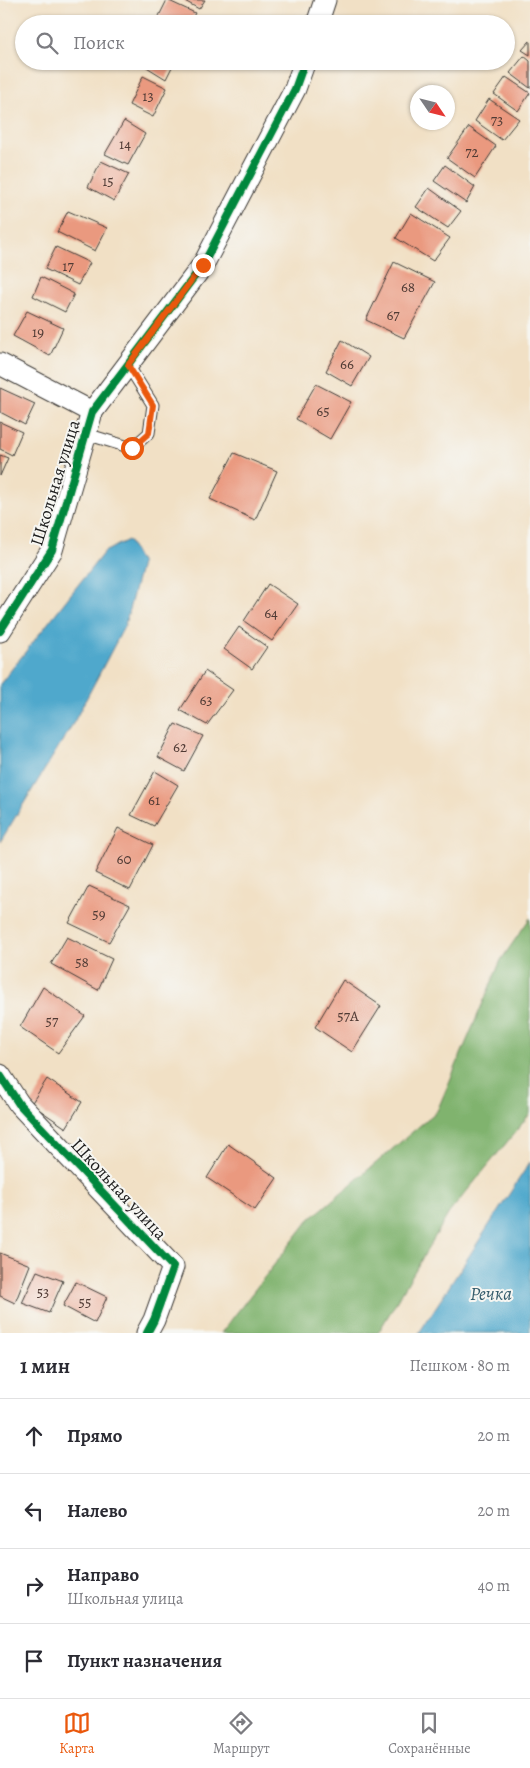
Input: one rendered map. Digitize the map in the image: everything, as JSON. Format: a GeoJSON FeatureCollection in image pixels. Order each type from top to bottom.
{"type":"FeatureCollection","features":[{"type":"Feature","properties":{"kind":"street"},"geometry":{"type":"LineString","coordinates":[[320,15],[325,0]]}},
{"type":"Feature","properties":{"kind":"street","name":"Школьная улица"},"geometry":{"type":"LineString","coordinates":[[0,630],[52,550],[92,412],[203,265],[295,89],[302,70]]}},
{"type":"Feature","properties":{"kind":"street"},"geometry":{"type":"LineString","coordinates":[[0,364],[92,412]]}},
{"type":"Feature","properties":{"kind":"street","name":"Школьная улица"},"geometry":{"type":"LineString","coordinates":[[0,1075],[19,1104],[173,1267],[154,1320],[147,1333]]}},
{"type":"Feature","properties":{"kind":"lane"},"geometry":{"type":"LineString","coordinates":[[86,434],[132,448],[149,433],[153,405],[128,365]]}},
{"type":"Feature","properties":{"kind":"green space"},"geometry":{"type":"Polygon","coordinates":[[[530,918],[530,1114],[449,1213],[378,1333],[221,1333],[309,1220],[437,1111],[501,960],[530,918]]]}},
{"type":"Feature","properties":{"kind":"water"},"geometry":{"type":"Polygon","coordinates":[[[128,540],[141,564],[125,625],[74,722],[0,842],[0,684],[104,552],[128,540]]]}},
{"type":"Feature","properties":{"kind":"water","name":"Речка"},"geometry":{"type":"Polygon","coordinates":[[[530,1162],[530,1333],[419,1333],[530,1162]]]}},
{"type":"Feature","properties":{"kind":"building"},"geometry":{"type":"Polygon","coordinates":[[[167,0],[195,13],[194,15],[160,15],[167,0]]]}},
{"type":"Feature","properties":{"kind":"building"},"geometry":{"type":"Polygon","coordinates":[[[183,0],[205,0],[199,9],[183,0]]]}},
{"type":"Feature","properties":{"kind":"building"},"geometry":{"type":"Polygon","coordinates":[[[530,41],[530,55],[522,50],[530,41]]]}},
{"type":"Feature","properties":{"kind":"building"},"geometry":{"type":"Polygon","coordinates":[[[524,56],[530,61],[530,88],[510,73],[515,70],[515,67],[524,56]]]}},
{"type":"Feature","properties":{"kind":"building"},"geometry":{"type":"Polygon","coordinates":[[[152,70],[170,70],[166,79],[152,70]]]}},
{"type":"Feature","properties":{"kind":"building"},"geometry":{"type":"Polygon","coordinates":[[[143,76],[167,88],[153,117],[129,105],[143,76]]]}},
{"type":"Feature","properties":{"kind":"building"},"geometry":{"type":"Polygon","coordinates":[[[506,77],[530,93],[518,111],[494,94],[506,77]]]}},
{"type":"Feature","properties":{"kind":"building"},"geometry":{"type":"Polygon","coordinates":[[[489,99],[519,119],[502,140],[475,121],[489,99]]]}},
{"type":"Feature","properties":{"kind":"building"},"geometry":{"type":"Polygon","coordinates":[[[124,121],[145,134],[128,165],[105,154],[124,121]]]}},
{"type":"Feature","properties":{"kind":"building"},"geometry":{"type":"Polygon","coordinates":[[[469,127],[496,146],[475,178],[447,158],[469,127]]]}},
{"type":"Feature","properties":{"kind":"building"},"geometry":{"type":"Polygon","coordinates":[[[101,161],[129,174],[114,201],[88,187],[101,161]]]}},
{"type":"Feature","properties":{"kind":"building"},"geometry":{"type":"Polygon","coordinates":[[[445,165],[475,187],[466,203],[434,181],[445,165]]]}},
{"type":"Feature","properties":{"kind":"building"},"geometry":{"type":"Polygon","coordinates":[[[429,188],[461,211],[448,228],[416,207],[429,188]]]}},
{"type":"Feature","properties":{"kind":"building"},"geometry":{"type":"Polygon","coordinates":[[[68,211],[107,228],[95,251],[57,232],[68,211]]]}},
{"type":"Feature","properties":{"kind":"building"},"geometry":{"type":"Polygon","coordinates":[[[411,213],[450,238],[433,261],[396,238],[411,213]]]}},
{"type":"Feature","properties":{"kind":"building"},"geometry":{"type":"Polygon","coordinates":[[[56,247],[90,263],[78,285],[45,269],[56,247]]]}},
{"type":"Feature","properties":{"kind":"building"},"geometry":{"type":"Polygon","coordinates":[[[394,262],[435,282],[404,338],[366,320],[394,262]]]}},
{"type":"Feature","properties":{"kind":"building"},"geometry":{"type":"Polygon","coordinates":[[[41,277],[74,294],[65,312],[33,296],[41,277]]]}},
{"type":"Feature","properties":{"kind":"building"},"geometry":{"type":"Polygon","coordinates":[[[27,311],[63,328],[50,356],[13,336],[27,311]]]}},
{"type":"Feature","properties":{"kind":"building"},"geometry":{"type":"Polygon","coordinates":[[[342,340],[369,357],[352,386],[326,371],[342,340]]]}},
{"type":"Feature","properties":{"kind":"building"},"geometry":{"type":"Polygon","coordinates":[[[316,384],[351,402],[330,439],[296,419],[316,384]]]}},
{"type":"Feature","properties":{"kind":"building"},"geometry":{"type":"Polygon","coordinates":[[[0,388],[35,404],[25,425],[0,412],[0,388]]]}},
{"type":"Feature","properties":{"kind":"building"},"geometry":{"type":"Polygon","coordinates":[[[0,422],[22,432],[12,455],[0,449],[0,422]]]}},
{"type":"Feature","properties":{"kind":"building"},"geometry":{"type":"Polygon","coordinates":[[[234,453],[277,471],[255,520],[210,499],[234,453]]]}},
{"type":"Feature","properties":{"kind":"building"},"geometry":{"type":"Polygon","coordinates":[[[0,455],[8,458],[0,476],[0,455]]]}},
{"type":"Feature","properties":{"kind":"building"},"geometry":{"type":"Polygon","coordinates":[[[268,584],[298,604],[272,641],[244,621],[268,584]]]}},
{"type":"Feature","properties":{"kind":"building"},"geometry":{"type":"Polygon","coordinates":[[[239,627],[267,647],[252,669],[224,649],[239,627]]]}},
{"type":"Feature","properties":{"kind":"building"},"geometry":{"type":"Polygon","coordinates":[[[205,671],[233,690],[207,725],[180,710],[205,671]]]}},
{"type":"Feature","properties":{"kind":"building"},"geometry":{"type":"Polygon","coordinates":[[[175,724],[203,736],[184,771],[158,757],[175,724]]]}},
{"type":"Feature","properties":{"kind":"building"},"geometry":{"type":"Polygon","coordinates":[[[155,771],[178,785],[154,826],[131,815],[155,771]]]}},
{"type":"Feature","properties":{"kind":"building"},"geometry":{"type":"Polygon","coordinates":[[[118,828],[153,845],[130,890],[95,873],[118,828]]]}},
{"type":"Feature","properties":{"kind":"building"},"geometry":{"type":"Polygon","coordinates":[[[89,886],[130,905],[109,942],[69,923],[89,886]]]}},
{"type":"Feature","properties":{"kind":"building"},"geometry":{"type":"Polygon","coordinates":[[[67,937],[112,959],[98,990],[51,964],[67,937]]]}},
{"type":"Feature","properties":{"kind":"building"},"geometry":{"type":"Polygon","coordinates":[[[343,980],[381,1006],[352,1052],[315,1027],[343,980]]]}},
{"type":"Feature","properties":{"kind":"building"},"geometry":{"type":"Polygon","coordinates":[[[43,987],[85,1016],[58,1053],[20,1027],[43,987]]]}},
{"type":"Feature","properties":{"kind":"building"},"geometry":{"type":"Polygon","coordinates":[[[47,1079],[82,1102],[66,1128],[31,1104],[47,1079]]]}},
{"type":"Feature","properties":{"kind":"building"},"geometry":{"type":"Polygon","coordinates":[[[228,1144],[277,1178],[255,1210],[207,1178],[228,1144]]]}},
{"type":"Feature","properties":{"kind":"building"},"geometry":{"type":"Polygon","coordinates":[[[0,1253],[30,1265],[15,1303],[0,1296],[0,1253]]]}},
{"type":"Feature","properties":{"kind":"building"},"geometry":{"type":"Polygon","coordinates":[[[37,1271],[63,1281],[49,1313],[22,1303],[37,1271]]]}},
{"type":"Feature","properties":{"kind":"building"},"geometry":{"type":"Polygon","coordinates":[[[76,1282],[107,1297],[95,1323],[63,1306],[76,1282]]]}},
{"type":"Feature","properties":{"kind":"cycle path"},"geometry":{"type":"LineString","coordinates":[[0,631],[52,550],[92,412],[203,265],[295,89],[302,70]]}},
{"type":"Feature","properties":{"kind":"cycle path"},"geometry":{"type":"LineString","coordinates":[[0,1075],[19,1104],[173,1267],[154,1320],[147,1333]]}},
{"type":"Feature","properties":{"kind":"route"},"geometry":{"type":"LineString","coordinates":[[132,448],[149,433],[153,405],[128,365],[203,265]]}}]}
